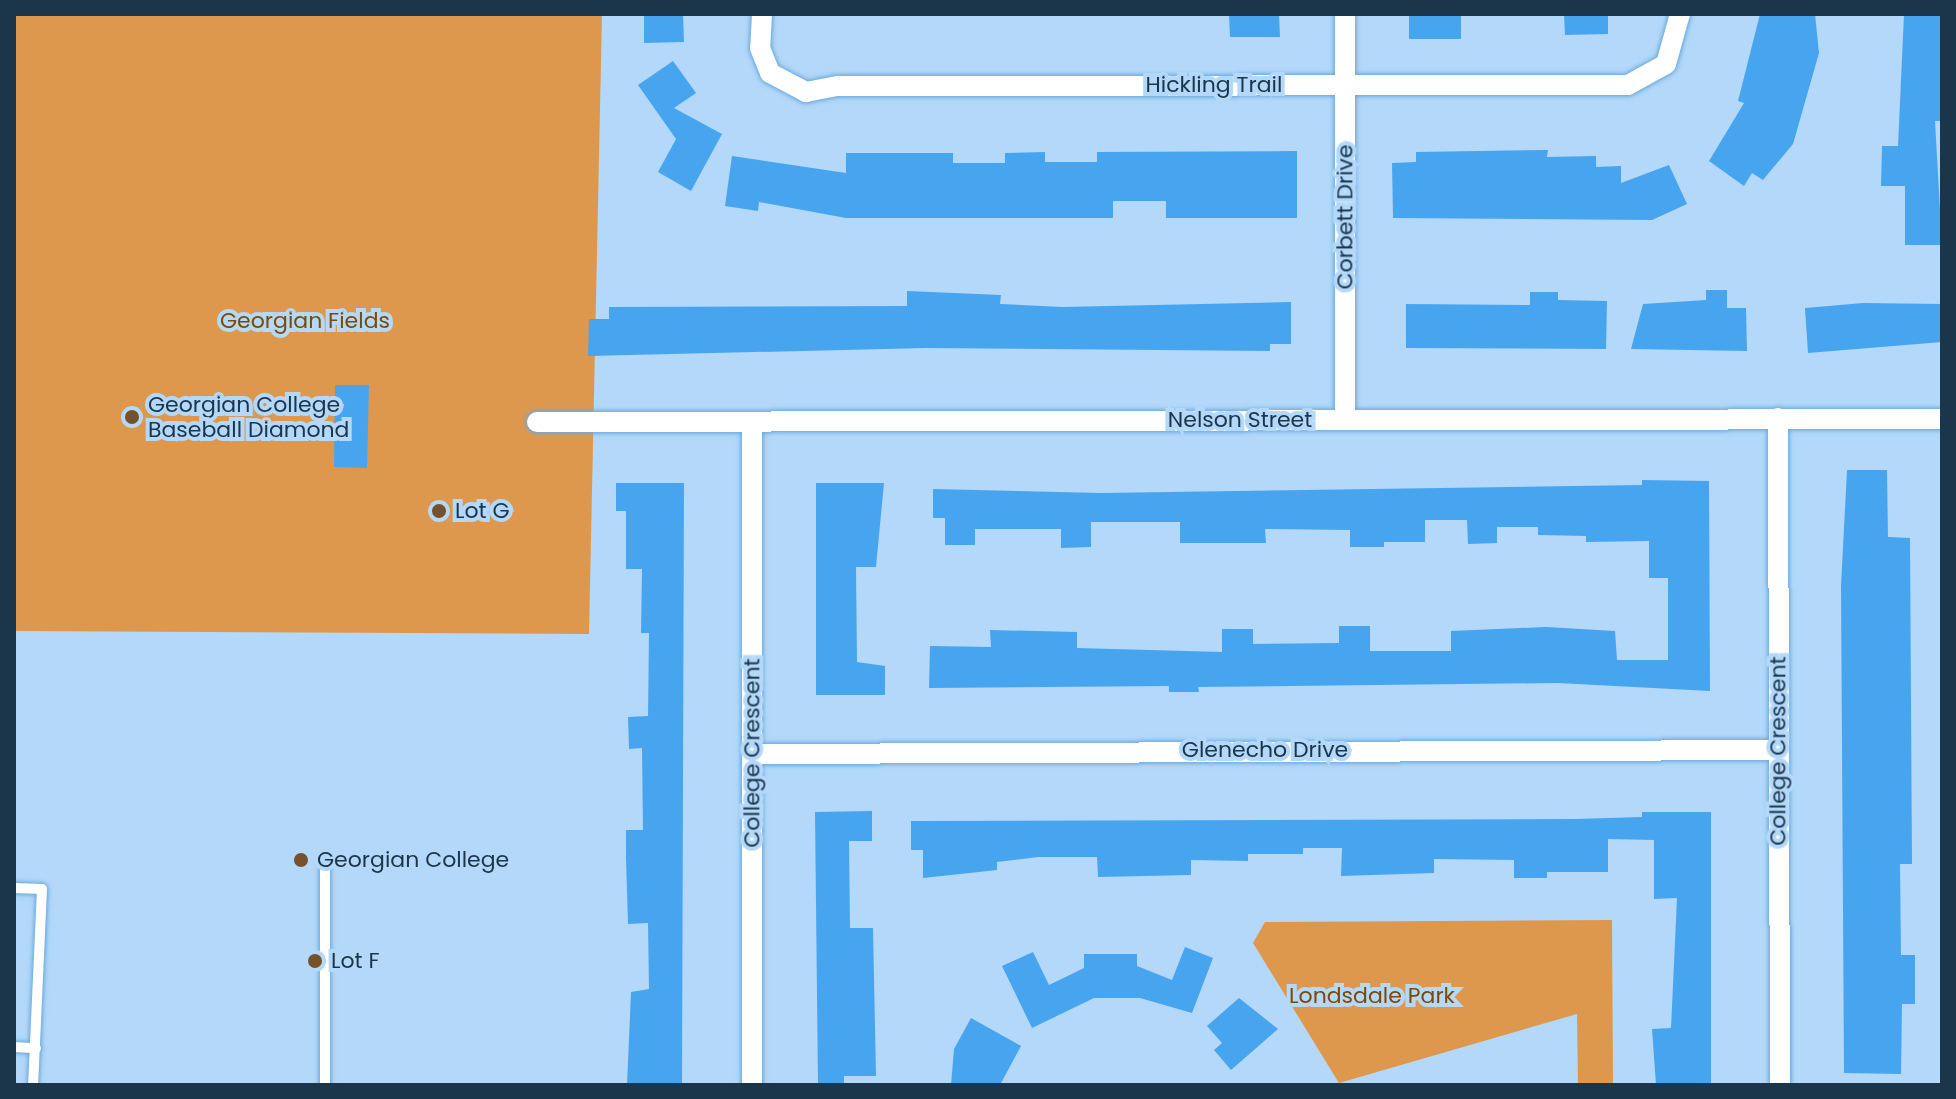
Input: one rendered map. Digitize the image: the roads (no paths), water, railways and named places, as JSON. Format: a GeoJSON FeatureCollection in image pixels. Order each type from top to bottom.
{"type":"FeatureCollection","features":[{"type":"Feature","properties":{"kind":"street","name":"Hickling Trail"},"geometry":{"type":"LineString","coordinates":[[762,14],[760,48],[770,73],[806,92],[838,86],[1628,85],[1666,64],[1680,14]]}},
{"type":"Feature","properties":{"kind":"street","name":"Corbett Drive"},"geometry":{"type":"LineString","coordinates":[[1345,14],[1345,419]]}},
{"type":"Feature","properties":{"kind":"street","name":"College Crescent"},"geometry":{"type":"LineString","coordinates":[[1778,418],[1780,1085]]}},
{"type":"Feature","properties":{"kind":"street","name":"Nelson Street"},"geometry":{"type":"LineString","coordinates":[[537,422],[1942,419]]}},
{"type":"Feature","properties":{"kind":"street","name":"College Crescent"},"geometry":{"type":"LineString","coordinates":[[752,422],[752,1085]]}},
{"type":"Feature","properties":{"kind":"street","name":"Glenecho Drive"},"geometry":{"type":"LineString","coordinates":[[752,754],[1778,750]]}},
{"type":"Feature","properties":{"kind":"lane"},"geometry":{"type":"LineString","coordinates":[[325,861],[325,1085]]}},
{"type":"Feature","properties":{"kind":"lane"},"geometry":{"type":"LineString","coordinates":[[14,888],[42,889],[33,1085]]}},
{"type":"Feature","properties":{"kind":"lane"},"geometry":{"type":"LineString","coordinates":[[14,1047],[36,1048]]}},
{"type":"Feature","properties":{"kind":"place","name":"Georgian College Baseball Diamond"},"geometry":{"type":"Point","coordinates":[132,417]}},
{"type":"Feature","properties":{"kind":"place","name":"Lot G"},"geometry":{"type":"Point","coordinates":[439,511]}},
{"type":"Feature","properties":{"kind":"place","name":"Georgian College"},"geometry":{"type":"Point","coordinates":[301,860]}},
{"type":"Feature","properties":{"kind":"place","name":"Lot F"},"geometry":{"type":"Point","coordinates":[315,961]}},
{"type":"Feature","properties":{"kind":"park label","name":"Georgian Fields"},"geometry":{"type":"Point","coordinates":[305,321]}},
{"type":"Feature","properties":{"kind":"park label","name":"Londsdale Park"},"geometry":{"type":"Point","coordinates":[1372,996]}}]}
